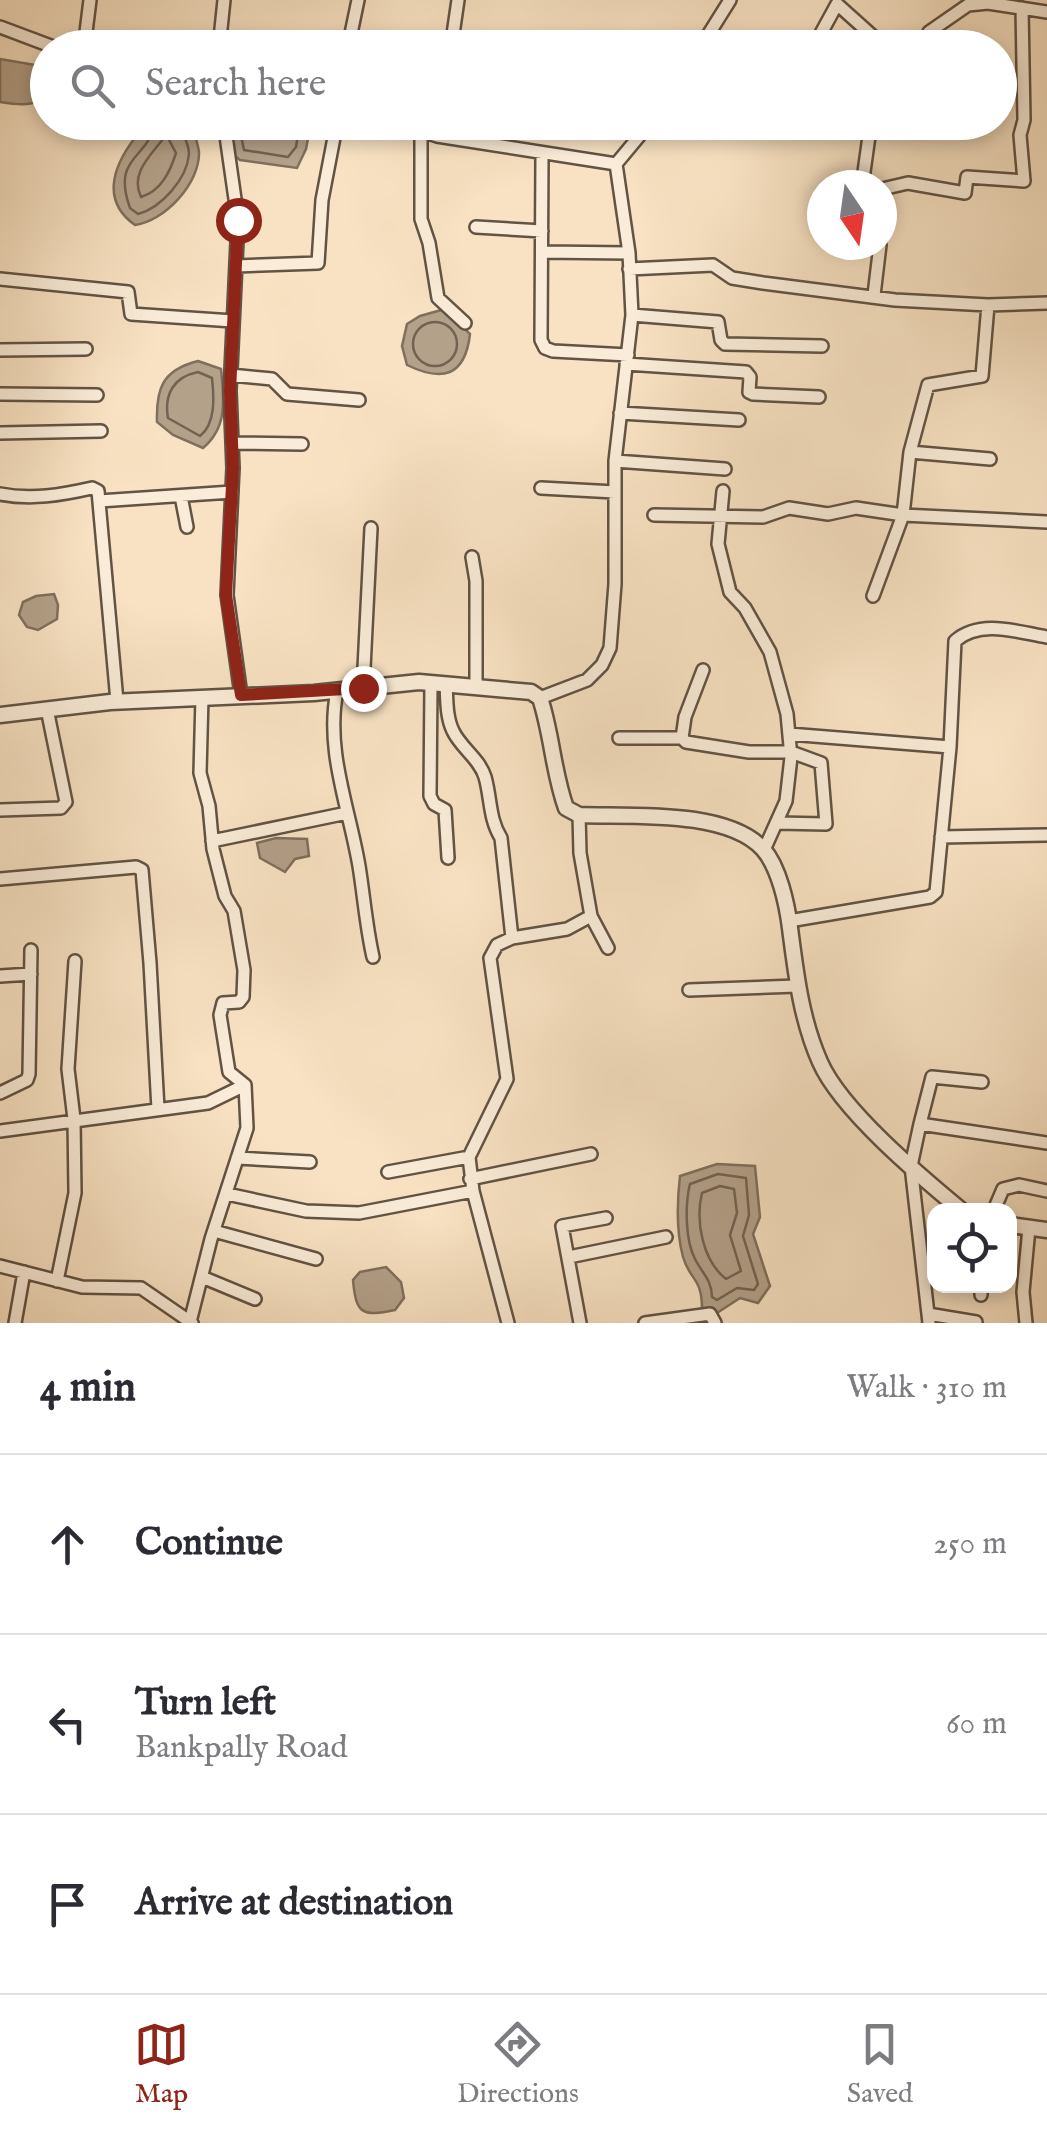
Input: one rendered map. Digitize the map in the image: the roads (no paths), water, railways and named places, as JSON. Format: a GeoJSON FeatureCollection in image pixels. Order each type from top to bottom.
{"type":"FeatureCollection","features":[{"type":"Feature","properties":{"kind":"street"},"geometry":{"type":"LineString","coordinates":[[86,30],[90,0]]}},
{"type":"Feature","properties":{"kind":"street"},"geometry":{"type":"LineString","coordinates":[[221,30],[224,0]]}},
{"type":"Feature","properties":{"kind":"street"},"geometry":{"type":"LineString","coordinates":[[352,30],[358,0]]}},
{"type":"Feature","properties":{"kind":"street"},"geometry":{"type":"LineString","coordinates":[[454,30],[458,0]]}},
{"type":"Feature","properties":{"kind":"street"},"geometry":{"type":"LineString","coordinates":[[711,30],[730,0]]}},
{"type":"Feature","properties":{"kind":"street"},"geometry":{"type":"LineString","coordinates":[[822,30],[835,2],[866,30]]}},
{"type":"Feature","properties":{"kind":"street"},"geometry":{"type":"LineString","coordinates":[[932,30],[968,4],[1047,12]]}},
{"type":"Feature","properties":{"kind":"street"},"geometry":{"type":"LineString","coordinates":[[897,186],[908,183],[965,193],[967,177],[1024,181],[1020,135],[1024,120],[1022,8]]}},
{"type":"Feature","properties":{"kind":"street"},"geometry":{"type":"LineString","coordinates":[[0,27],[30,38]]}},
{"type":"Feature","properties":{"kind":"street"},"geometry":{"type":"LineString","coordinates":[[227,140],[238,220],[230,375],[232,492],[226,595],[241,695]]}},
{"type":"Feature","properties":{"kind":"street"},"geometry":{"type":"LineString","coordinates":[[236,266],[318,263],[322,200],[334,140]]}},
{"type":"Feature","properties":{"kind":"street"},"geometry":{"type":"LineString","coordinates":[[420,140],[421,219],[438,298],[465,323]]}},
{"type":"Feature","properties":{"kind":"street"},"geometry":{"type":"LineString","coordinates":[[484,140],[542,154],[616,164]]}},
{"type":"Feature","properties":{"kind":"street"},"geometry":{"type":"LineString","coordinates":[[540,698],[586,680],[602,665],[610,648],[615,584],[614,460],[632,316],[629,253],[616,164],[636,140]]}},
{"type":"Feature","properties":{"kind":"street"},"geometry":{"type":"LineString","coordinates":[[863,170],[868,140]]}},
{"type":"Feature","properties":{"kind":"street"},"geometry":{"type":"LineString","coordinates":[[542,154],[541,340],[545,348],[746,372],[750,378],[748,390],[754,394],[819,397]]}},
{"type":"Feature","properties":{"kind":"street"},"geometry":{"type":"LineString","coordinates":[[476,227],[542,230]]}},
{"type":"Feature","properties":{"kind":"street"},"geometry":{"type":"LineString","coordinates":[[542,252],[629,253]]}},
{"type":"Feature","properties":{"kind":"street"},"geometry":{"type":"LineString","coordinates":[[874,295],[878,260]]}},
{"type":"Feature","properties":{"kind":"street"},"geometry":{"type":"LineString","coordinates":[[629,270],[713,264],[732,278],[874,295],[988,306],[1047,303]]}},
{"type":"Feature","properties":{"kind":"street"},"geometry":{"type":"LineString","coordinates":[[0,279],[128,292],[131,314],[233,321]]}},
{"type":"Feature","properties":{"kind":"street"},"geometry":{"type":"LineString","coordinates":[[872,596],[903,516],[910,452],[928,385],[982,376],[988,306]]}},
{"type":"Feature","properties":{"kind":"street"},"geometry":{"type":"LineString","coordinates":[[632,316],[718,322],[721,340],[726,344],[822,346]]}},
{"type":"Feature","properties":{"kind":"street"},"geometry":{"type":"LineString","coordinates":[[0,350],[86,349]]}},
{"type":"Feature","properties":{"kind":"street"},"geometry":{"type":"LineString","coordinates":[[230,375],[272,379],[287,394],[358,400]]}},
{"type":"Feature","properties":{"kind":"street"},"geometry":{"type":"LineString","coordinates":[[0,394],[97,394]]}},
{"type":"Feature","properties":{"kind":"street"},"geometry":{"type":"LineString","coordinates":[[620,413],[739,420]]}},
{"type":"Feature","properties":{"kind":"street"},"geometry":{"type":"LineString","coordinates":[[0,433],[101,431]]}},
{"type":"Feature","properties":{"kind":"street"},"geometry":{"type":"LineString","coordinates":[[232,444],[302,444]]}},
{"type":"Feature","properties":{"kind":"street"},"geometry":{"type":"LineString","coordinates":[[910,452],[990,460]]}},
{"type":"Feature","properties":{"kind":"street"},"geometry":{"type":"LineString","coordinates":[[614,460],[724,468]]}},
{"type":"Feature","properties":{"kind":"street"},"geometry":{"type":"LineString","coordinates":[[0,494],[20,498],[56,496],[96,488],[117,702]]}},
{"type":"Feature","properties":{"kind":"street"},"geometry":{"type":"LineString","coordinates":[[540,488],[615,492]]}},
{"type":"Feature","properties":{"kind":"street"},"geometry":{"type":"LineString","coordinates":[[724,491],[718,544],[730,592],[746,608],[770,652],[789,734],[786,801],[764,850]]}},
{"type":"Feature","properties":{"kind":"street"},"geometry":{"type":"LineString","coordinates":[[100,502],[232,492]]}},
{"type":"Feature","properties":{"kind":"street"},"geometry":{"type":"LineString","coordinates":[[181,496],[186,527]]}},
{"type":"Feature","properties":{"kind":"street"},"geometry":{"type":"LineString","coordinates":[[654,515],[763,518],[790,508],[828,514],[856,508],[903,516],[1047,522]]}},
{"type":"Feature","properties":{"kind":"street"},"geometry":{"type":"LineString","coordinates":[[363,688],[371,528]]}},
{"type":"Feature","properties":{"kind":"street"},"geometry":{"type":"LineString","coordinates":[[472,557],[476,581],[476,686]]}},
{"type":"Feature","properties":{"kind":"street"},"geometry":{"type":"LineString","coordinates":[[790,920],[930,897],[938,885],[955,641],[972,630],[992,628],[1047,637]]}},
{"type":"Feature","properties":{"kind":"street"},"geometry":{"type":"LineString","coordinates":[[682,738],[685,717],[703,670]]}},
{"type":"Feature","properties":{"kind":"street"},"geometry":{"type":"LineString","coordinates":[[438,683],[430,796],[434,804],[445,810],[448,858]]}},
{"type":"Feature","properties":{"kind":"street"},"geometry":{"type":"LineString","coordinates":[[438,683],[454,733],[484,775],[494,825],[501,838],[512,938]]}},
{"type":"Feature","properties":{"kind":"street"},"geometry":{"type":"LineString","coordinates":[[0,714],[117,702],[438,683],[531,692],[540,698],[550,728],[556,782],[566,808],[579,815],[706,822],[744,834],[764,850],[776,872],[790,920],[797,986],[822,1066],[875,1132],[954,1203]]}},
{"type":"Feature","properties":{"kind":"street"},"geometry":{"type":"LineString","coordinates":[[337,691],[332,713],[338,778],[373,957]]}},
{"type":"Feature","properties":{"kind":"street"},"geometry":{"type":"LineString","coordinates":[[0,1266],[82,1287],[141,1288],[191,1322],[214,1231],[247,1128],[244,1085],[230,1072],[220,1015],[224,1003],[243,998],[244,970],[234,911],[226,896],[212,840],[200,774],[202,697]]}},
{"type":"Feature","properties":{"kind":"street"},"geometry":{"type":"LineString","coordinates":[[0,810],[61,808],[66,802],[47,709]]}},
{"type":"Feature","properties":{"kind":"street"},"geometry":{"type":"LineString","coordinates":[[789,734],[950,747]]}},
{"type":"Feature","properties":{"kind":"street"},"geometry":{"type":"LineString","coordinates":[[619,738],[682,738],[686,742],[749,752],[791,752],[821,763],[826,824],[777,823]]}},
{"type":"Feature","properties":{"kind":"street"},"geometry":{"type":"LineString","coordinates":[[212,840],[347,813]]}},
{"type":"Feature","properties":{"kind":"street"},"geometry":{"type":"LineString","coordinates":[[579,815],[580,853],[591,916],[608,948]]}},
{"type":"Feature","properties":{"kind":"street"},"geometry":{"type":"LineString","coordinates":[[941,837],[1047,835]]}},
{"type":"Feature","properties":{"kind":"street"},"geometry":{"type":"LineString","coordinates":[[0,878],[136,867],[142,870],[158,1109]]}},
{"type":"Feature","properties":{"kind":"street"},"geometry":{"type":"LineString","coordinates":[[508,1323],[472,1185],[469,1158],[507,1080],[490,958],[497,945],[512,938],[568,929],[591,916]]}},
{"type":"Feature","properties":{"kind":"street"},"geometry":{"type":"LineString","coordinates":[[0,1093],[28,1080],[31,950]]}},
{"type":"Feature","properties":{"kind":"street"},"geometry":{"type":"LineString","coordinates":[[57,1280],[75,1193],[74,1119],[68,1070],[75,961]]}},
{"type":"Feature","properties":{"kind":"street"},"geometry":{"type":"LineString","coordinates":[[0,976],[31,974]]}},
{"type":"Feature","properties":{"kind":"street"},"geometry":{"type":"LineString","coordinates":[[689,990],[797,986]]}},
{"type":"Feature","properties":{"kind":"street"},"geometry":{"type":"LineString","coordinates":[[976,1322],[928,1319],[911,1166],[932,1077],[982,1082]]}},
{"type":"Feature","properties":{"kind":"street"},"geometry":{"type":"LineString","coordinates":[[0,1131],[208,1103],[244,1085]]}},
{"type":"Feature","properties":{"kind":"street"},"geometry":{"type":"LineString","coordinates":[[920,1124],[1047,1143]]}},
{"type":"Feature","properties":{"kind":"street"},"geometry":{"type":"LineString","coordinates":[[227,1194],[306,1211],[360,1213],[591,1154]]}},
{"type":"Feature","properties":{"kind":"street"},"geometry":{"type":"LineString","coordinates":[[238,1158],[310,1162]]}},
{"type":"Feature","properties":{"kind":"street"},"geometry":{"type":"LineString","coordinates":[[388,1172],[469,1158]]}},
{"type":"Feature","properties":{"kind":"street"},"geometry":{"type":"LineString","coordinates":[[997,1203],[1003,1189],[1019,1185],[1047,1191]]}},
{"type":"Feature","properties":{"kind":"street"},"geometry":{"type":"LineString","coordinates":[[580,1323],[562,1226],[606,1218]]}},
{"type":"Feature","properties":{"kind":"street"},"geometry":{"type":"LineString","coordinates":[[1017,1226],[1047,1230]]}},
{"type":"Feature","properties":{"kind":"street"},"geometry":{"type":"LineString","coordinates":[[1026,1323],[1023,1280],[1029,1228]]}},
{"type":"Feature","properties":{"kind":"street"},"geometry":{"type":"LineString","coordinates":[[214,1231],[316,1259]]}},
{"type":"Feature","properties":{"kind":"street"},"geometry":{"type":"LineString","coordinates":[[570,1257],[666,1237]]}},
{"type":"Feature","properties":{"kind":"street"},"geometry":{"type":"LineString","coordinates":[[15,1323],[24,1272]]}},
{"type":"Feature","properties":{"kind":"street"},"geometry":{"type":"LineString","coordinates":[[202,1277],[255,1299]]}},
{"type":"Feature","properties":{"kind":"street"},"geometry":{"type":"LineString","coordinates":[[645,1323],[710,1314],[715,1323]]}},
{"type":"Feature","properties":{"kind":"water"},"geometry":{"type":"Polygon","coordinates":[[[0,59],[30,64],[30,104],[0,102],[0,59]]]}},
{"type":"Feature","properties":{"kind":"water"},"geometry":{"type":"Polygon","coordinates":[[[133,140],[196,140],[199,152],[194,176],[179,199],[158,216],[135,225],[124,216],[114,195],[121,161],[133,140]]]}},
{"type":"Feature","properties":{"kind":"water"},"geometry":{"type":"Polygon","coordinates":[[[230,140],[308,140],[297,168],[240,160],[231,153],[230,140]]]}},
{"type":"Feature","properties":{"kind":"water"},"geometry":{"type":"Polygon","coordinates":[[[445,309],[470,334],[463,359],[450,372],[441,374],[407,365],[402,346],[407,324],[445,309]]]}},
{"type":"Feature","properties":{"kind":"water"},"geometry":{"type":"Polygon","coordinates":[[[198,361],[221,369],[223,391],[217,431],[203,448],[173,435],[157,422],[164,382],[176,370],[198,361]]]}},
{"type":"Feature","properties":{"kind":"water"},"geometry":{"type":"Polygon","coordinates":[[[54,594],[57,619],[38,630],[27,627],[19,615],[23,602],[54,594]]]}},
{"type":"Feature","properties":{"kind":"water"},"geometry":{"type":"Polygon","coordinates":[[[276,838],[307,839],[309,856],[295,859],[285,872],[260,858],[257,843],[276,838]]]}},
{"type":"Feature","properties":{"kind":"water"},"geometry":{"type":"Polygon","coordinates":[[[717,1164],[755,1166],[760,1217],[753,1234],[770,1286],[758,1303],[740,1298],[717,1313],[702,1309],[698,1285],[683,1257],[678,1216],[680,1176],[717,1164]]]}},
{"type":"Feature","properties":{"kind":"water"},"geometry":{"type":"Polygon","coordinates":[[[386,1267],[401,1282],[404,1298],[395,1310],[368,1313],[356,1300],[353,1280],[360,1272],[386,1267]]]}}]}
